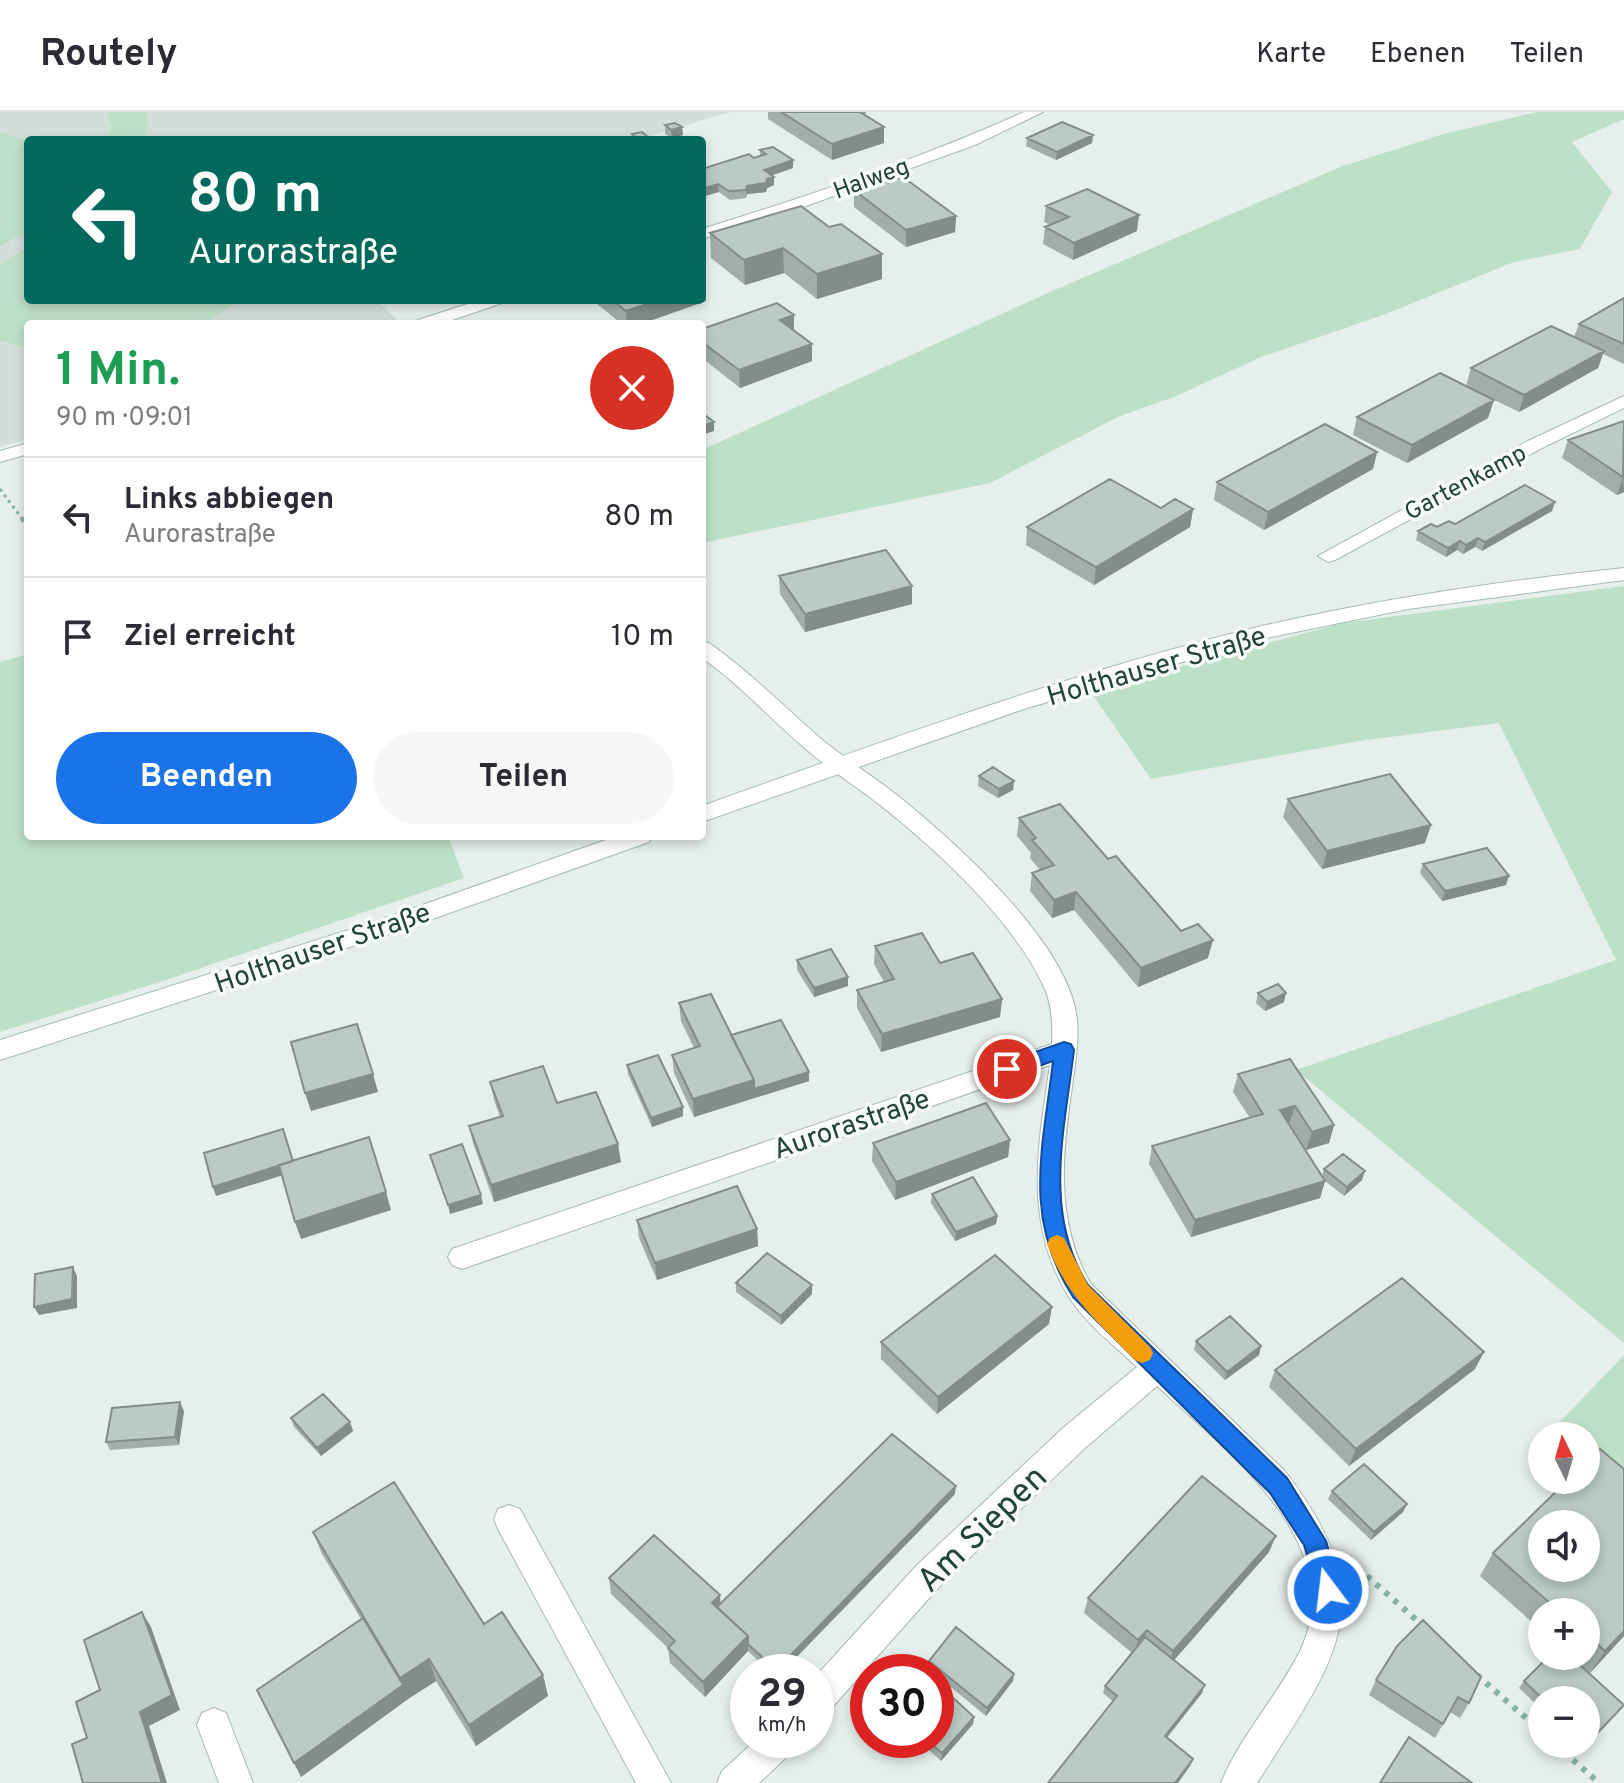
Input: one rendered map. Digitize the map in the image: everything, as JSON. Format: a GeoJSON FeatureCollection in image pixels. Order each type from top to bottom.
{"type":"FeatureCollection","features":[{"type":"Feature","properties":{"kind":"street","name":"Halweg"},"geometry":{"type":"LineString","coordinates":[[706,233],[801,203],[970,142],[1036,112]]}},
{"type":"Feature","properties":{"kind":"street"},"geometry":{"type":"LineString","coordinates":[[436,320],[484,304]]}},
{"type":"Feature","properties":{"kind":"street","name":"Gartenkamp"},"geometry":{"type":"LineString","coordinates":[[1328,556],[1624,401]]}},
{"type":"Feature","properties":{"kind":"street"},"geometry":{"type":"LineString","coordinates":[[1603,411],[1624,425]]}},
{"type":"Feature","properties":{"kind":"street"},"geometry":{"type":"LineString","coordinates":[[0,457],[24,449]]}},
{"type":"Feature","properties":{"kind":"street","name":"Holthauser Straße"},"geometry":{"type":"LineString","coordinates":[[706,813],[1056,693],[1244,638],[1335,616],[1441,597],[1624,574]]}},
{"type":"Feature","properties":{"kind":"street"},"geometry":{"type":"LineString","coordinates":[[706,651],[737,672],[815,746],[889,801],[936,843],[1026,936],[1054,977],[1061,997],[1064,1050],[1049,1184],[1051,1221],[1059,1254],[1080,1291],[1278,1486],[1314,1541],[1328,1590],[1328,1612],[1309,1665],[1238,1783]]}},
{"type":"Feature","properties":{"kind":"street","name":"Holthauser Straße"},"geometry":{"type":"LineString","coordinates":[[0,1050],[371,931],[630,840]]}},
{"type":"Feature","properties":{"kind":"street","name":"Aurorastraße"},"geometry":{"type":"LineString","coordinates":[[462,1257],[1064,1050]]}},
{"type":"Feature","properties":{"kind":"street","name":"Am Siepen"},"geometry":{"type":"LineString","coordinates":[[834,1680],[928,1576],[1074,1438],[1157,1368]]}},
{"type":"Feature","properties":{"kind":"street"},"geometry":{"type":"LineString","coordinates":[[509,1519],[654,1783]]}},
{"type":"Feature","properties":{"kind":"street"},"geometry":{"type":"LineString","coordinates":[[214,1725],[236,1783]]}},
{"type":"Feature","properties":{"kind":"street"},"geometry":{"type":"LineString","coordinates":[[734,1783],[761,1758]]}},
{"type":"Feature","properties":{"kind":"path"},"geometry":{"type":"LineString","coordinates":[[0,489],[24,522]]}},
{"type":"Feature","properties":{"kind":"path"},"geometry":{"type":"LineString","coordinates":[[1356,1566],[1435,1637]]}},
{"type":"Feature","properties":{"kind":"path"},"geometry":{"type":"LineString","coordinates":[[1470,1669],[1528,1720]]}},
{"type":"Feature","properties":{"kind":"path"},"geometry":{"type":"LineString","coordinates":[[1571,1758],[1599,1783]]}},
{"type":"Feature","properties":{"kind":"shaded area"},"geometry":{"type":"Polygon","coordinates":[[[0,112],[730,112],[649,136],[24,136],[24,304],[380,304],[397,320],[24,320],[24,440],[0,447],[0,112]]]}},
{"type":"Feature","properties":{"kind":"green space"},"geometry":{"type":"Polygon","coordinates":[[[106,112],[147,112],[148,125],[144,136],[109,136],[112,127],[106,112]]]}},
{"type":"Feature","properties":{"kind":"green space"},"geometry":{"type":"Polygon","coordinates":[[[1537,112],[1624,112],[1624,119],[1572,142],[1612,192],[1580,249],[1514,262],[1383,315],[1261,357],[1174,397],[1120,416],[990,483],[706,542],[706,448],[1050,292],[1343,166],[1444,134],[1537,112]]]}},
{"type":"Feature","properties":{"kind":"green space"},"geometry":{"type":"Polygon","coordinates":[[[0,132],[24,139],[24,232],[0,247],[0,220],[8,215],[0,219],[0,132]]]}},
{"type":"Feature","properties":{"kind":"green space"},"geometry":{"type":"Polygon","coordinates":[[[24,250],[24,304],[234,304],[209,320],[24,320],[24,348],[0,340],[0,264],[24,250]]]}},
{"type":"Feature","properties":{"kind":"green space"},"geometry":{"type":"Polygon","coordinates":[[[1624,586],[1624,1343],[1296,1070],[1616,960],[1499,723],[1359,741],[1151,779],[1090,691],[1343,623],[1624,586]]]}},
{"type":"Feature","properties":{"kind":"green space"},"geometry":{"type":"Polygon","coordinates":[[[24,655],[24,840],[450,840],[464,878],[166,980],[0,1032],[0,662],[24,655]]]}},
{"type":"Feature","properties":{"kind":"green space"},"geometry":{"type":"Polygon","coordinates":[[[1624,1355],[1624,1469],[1600,1452],[1600,1422],[1560,1422],[1624,1355]]]}},
{"type":"Feature","properties":{"kind":"building"},"geometry":{"type":"Polygon","coordinates":[[[781,112],[860,112],[884,127],[832,144],[781,112]]]}},
{"type":"Feature","properties":{"kind":"building"},"geometry":{"type":"Polygon","coordinates":[[[1062,122],[1093,135],[1057,152],[1027,138],[1062,122]]]}},
{"type":"Feature","properties":{"kind":"building"},"geometry":{"type":"Polygon","coordinates":[[[675,123],[682,127],[671,130],[665,125],[675,123]]]}},
{"type":"Feature","properties":{"kind":"building"},"geometry":{"type":"Polygon","coordinates":[[[773,147],[793,160],[764,170],[774,177],[767,179],[766,183],[747,186],[746,190],[729,191],[718,184],[706,188],[706,168],[749,154],[754,158],[766,154],[760,150],[773,147]]]}},
{"type":"Feature","properties":{"kind":"building"},"geometry":{"type":"Polygon","coordinates":[[[903,177],[956,216],[906,230],[854,190],[903,177]]]}},
{"type":"Feature","properties":{"kind":"building"},"geometry":{"type":"Polygon","coordinates":[[[1087,189],[1139,215],[1074,243],[1045,227],[1069,217],[1046,206],[1087,189]]]}},
{"type":"Feature","properties":{"kind":"building"},"geometry":{"type":"Polygon","coordinates":[[[801,206],[829,227],[841,224],[882,254],[817,274],[783,248],[744,260],[710,233],[801,206]]]}},
{"type":"Feature","properties":{"kind":"building"},"geometry":{"type":"Polygon","coordinates":[[[1624,298],[1624,344],[1579,324],[1624,298]]]}},
{"type":"Feature","properties":{"kind":"building"},"geometry":{"type":"Polygon","coordinates":[[[777,303],[794,315],[780,320],[812,344],[739,370],[706,345],[706,328],[777,303]]]}},
{"type":"Feature","properties":{"kind":"building"},"geometry":{"type":"Polygon","coordinates":[[[617,304],[647,304],[626,311],[617,304]]]}},
{"type":"Feature","properties":{"kind":"building"},"geometry":{"type":"Polygon","coordinates":[[[1551,326],[1604,351],[1524,395],[1471,368],[1551,326]]]}},
{"type":"Feature","properties":{"kind":"building"},"geometry":{"type":"Polygon","coordinates":[[[1440,373],[1494,400],[1412,445],[1357,417],[1440,373]]]}},
{"type":"Feature","properties":{"kind":"building"},"geometry":{"type":"Polygon","coordinates":[[[1624,421],[1623,477],[1568,440],[1624,421]]]}},
{"type":"Feature","properties":{"kind":"building"},"geometry":{"type":"Polygon","coordinates":[[[1325,424],[1377,452],[1268,512],[1217,482],[1325,424]]]}},
{"type":"Feature","properties":{"kind":"building"},"geometry":{"type":"Polygon","coordinates":[[[1110,479],[1161,508],[1175,499],[1193,509],[1096,567],[1027,527],[1110,479]]]}},
{"type":"Feature","properties":{"kind":"building"},"geometry":{"type":"Polygon","coordinates":[[[1525,485],[1555,502],[1485,542],[1478,538],[1466,545],[1460,541],[1448,548],[1418,531],[1431,524],[1437,527],[1449,521],[1455,524],[1525,485]]]}},
{"type":"Feature","properties":{"kind":"building"},"geometry":{"type":"Polygon","coordinates":[[[886,550],[912,586],[805,614],[779,576],[886,550]]]}},
{"type":"Feature","properties":{"kind":"building"},"geometry":{"type":"Polygon","coordinates":[[[993,767],[1014,781],[999,789],[979,776],[993,767]]]}},
{"type":"Feature","properties":{"kind":"building"},"geometry":{"type":"Polygon","coordinates":[[[1390,774],[1431,825],[1327,851],[1288,799],[1390,774]]]}},
{"type":"Feature","properties":{"kind":"building"},"geometry":{"type":"Polygon","coordinates":[[[1060,804],[1108,859],[1116,856],[1181,931],[1198,924],[1213,940],[1141,968],[1076,892],[1054,900],[1032,873],[1054,865],[1032,840],[1036,838],[1019,818],[1060,804]]]}},
{"type":"Feature","properties":{"kind":"building"},"geometry":{"type":"Polygon","coordinates":[[[1487,848],[1509,876],[1445,891],[1423,864],[1487,848]]]}},
{"type":"Feature","properties":{"kind":"building"},"geometry":{"type":"Polygon","coordinates":[[[922,933],[940,963],[973,953],[1002,999],[882,1034],[857,990],[894,979],[875,946],[922,933]]]}},
{"type":"Feature","properties":{"kind":"building"},"geometry":{"type":"Polygon","coordinates":[[[831,949],[848,977],[814,988],[797,960],[831,949]]]}},
{"type":"Feature","properties":{"kind":"building"},"geometry":{"type":"Polygon","coordinates":[[[1278,984],[1286,993],[1267,1002],[1258,993],[1278,984]]]}},
{"type":"Feature","properties":{"kind":"building"},"geometry":{"type":"Polygon","coordinates":[[[711,994],[754,1080],[693,1099],[672,1055],[700,1046],[679,1003],[711,994]]]}},
{"type":"Feature","properties":{"kind":"building"},"geometry":{"type":"Polygon","coordinates":[[[781,1020],[809,1072],[754,1089],[754,1080],[731,1035],[781,1020]]]}},
{"type":"Feature","properties":{"kind":"building"},"geometry":{"type":"Polygon","coordinates":[[[357,1024],[373,1074],[305,1093],[291,1042],[357,1024]]]}},
{"type":"Feature","properties":{"kind":"building"},"geometry":{"type":"Polygon","coordinates":[[[658,1055],[683,1107],[651,1118],[627,1065],[658,1055]]]}},
{"type":"Feature","properties":{"kind":"building"},"geometry":{"type":"Polygon","coordinates":[[[1290,1059],[1334,1125],[1312,1132],[1295,1106],[1280,1110],[1325,1181],[1195,1220],[1152,1146],[1263,1114],[1238,1074],[1290,1059]]]}},
{"type":"Feature","properties":{"kind":"building"},"geometry":{"type":"Polygon","coordinates":[[[543,1066],[557,1103],[596,1092],[618,1144],[491,1185],[469,1126],[503,1116],[490,1082],[543,1066]]]}},
{"type":"Feature","properties":{"kind":"building"},"geometry":{"type":"Polygon","coordinates":[[[986,1103],[1010,1140],[896,1182],[873,1143],[986,1103]]]}},
{"type":"Feature","properties":{"kind":"building"},"geometry":{"type":"Polygon","coordinates":[[[283,1129],[293,1161],[213,1187],[204,1153],[283,1129]]]}},
{"type":"Feature","properties":{"kind":"building"},"geometry":{"type":"Polygon","coordinates":[[[369,1137],[386,1192],[295,1222],[279,1165],[369,1137]]]}},
{"type":"Feature","properties":{"kind":"building"},"geometry":{"type":"Polygon","coordinates":[[[462,1144],[481,1195],[448,1205],[430,1155],[462,1144]]]}},
{"type":"Feature","properties":{"kind":"building"},"geometry":{"type":"Polygon","coordinates":[[[1343,1154],[1365,1171],[1347,1187],[1324,1169],[1343,1154]]]}},
{"type":"Feature","properties":{"kind":"building"},"geometry":{"type":"Polygon","coordinates":[[[973,1177],[997,1216],[956,1232],[932,1194],[973,1177]]]}},
{"type":"Feature","properties":{"kind":"building"},"geometry":{"type":"Polygon","coordinates":[[[737,1186],[757,1229],[655,1263],[637,1220],[737,1186]]]}},
{"type":"Feature","properties":{"kind":"building"},"geometry":{"type":"Polygon","coordinates":[[[767,1253],[812,1285],[781,1316],[736,1283],[767,1253]]]}},
{"type":"Feature","properties":{"kind":"building"},"geometry":{"type":"Polygon","coordinates":[[[995,1255],[1052,1307],[938,1397],[881,1342],[995,1255]]]}},
{"type":"Feature","properties":{"kind":"building"},"geometry":{"type":"Polygon","coordinates":[[[73,1267],[72,1299],[34,1307],[35,1274],[73,1267]]]}},
{"type":"Feature","properties":{"kind":"building"},"geometry":{"type":"Polygon","coordinates":[[[1402,1278],[1484,1352],[1356,1449],[1275,1370],[1402,1278]]]}},
{"type":"Feature","properties":{"kind":"building"},"geometry":{"type":"Polygon","coordinates":[[[1230,1316],[1261,1346],[1227,1372],[1196,1341],[1230,1316]]]}},
{"type":"Feature","properties":{"kind":"building"},"geometry":{"type":"Polygon","coordinates":[[[323,1394],[350,1422],[317,1448],[291,1418],[323,1394]]]}},
{"type":"Feature","properties":{"kind":"building"},"geometry":{"type":"Polygon","coordinates":[[[180,1402],[175,1437],[106,1442],[112,1408],[180,1402]]]}},
{"type":"Feature","properties":{"kind":"building"},"geometry":{"type":"Polygon","coordinates":[[[892,1434],[956,1486],[792,1654],[759,1654],[748,1644],[748,1636],[717,1607],[892,1434]]]}},
{"type":"Feature","properties":{"kind":"building"},"geometry":{"type":"Polygon","coordinates":[[[1600,1449],[1624,1469],[1624,1631],[1605,1651],[1600,1647],[1600,1598],[1544,1598],[1493,1553],[1528,1519],[1528,1582],[1600,1582],[1600,1510],[1537,1510],[1554,1494],[1600,1494],[1600,1449]]]}},
{"type":"Feature","properties":{"kind":"building"},"geometry":{"type":"Polygon","coordinates":[[[1364,1464],[1407,1504],[1374,1532],[1332,1491],[1364,1464]]]}},
{"type":"Feature","properties":{"kind":"building"},"geometry":{"type":"Polygon","coordinates":[[[1202,1476],[1276,1536],[1173,1651],[1147,1630],[1138,1640],[1088,1598],[1202,1476]]]}},
{"type":"Feature","properties":{"kind":"building"},"geometry":{"type":"Polygon","coordinates":[[[394,1482],[484,1624],[502,1612],[543,1675],[469,1725],[429,1659],[400,1678],[313,1532],[394,1482]]]}},
{"type":"Feature","properties":{"kind":"building"},"geometry":{"type":"Polygon","coordinates":[[[654,1535],[720,1595],[712,1603],[748,1636],[703,1682],[668,1648],[675,1641],[609,1578],[654,1535]]]}},
{"type":"Feature","properties":{"kind":"building"},"geometry":{"type":"Polygon","coordinates":[[[142,1612],[172,1695],[140,1712],[162,1783],[83,1783],[72,1744],[87,1738],[76,1702],[100,1690],[84,1640],[142,1612]]]}},
{"type":"Feature","properties":{"kind":"building"},"geometry":{"type":"Polygon","coordinates":[[[363,1618],[403,1685],[294,1763],[257,1690],[363,1618]]]}},
{"type":"Feature","properties":{"kind":"building"},"geometry":{"type":"Polygon","coordinates":[[[1423,1620],[1481,1677],[1469,1703],[1458,1697],[1443,1724],[1376,1680],[1397,1646],[1423,1620]]]}},
{"type":"Feature","properties":{"kind":"building"},"geometry":{"type":"Polygon","coordinates":[[[956,1627],[1014,1674],[987,1708],[954,1681],[954,1654],[935,1654],[956,1627]]]}},
{"type":"Feature","properties":{"kind":"building"},"geometry":{"type":"Polygon","coordinates":[[[1145,1637],[1205,1685],[1165,1736],[1193,1759],[1175,1783],[1048,1783],[1117,1696],[1105,1686],[1145,1637]]]}},
{"type":"Feature","properties":{"kind":"building"},"geometry":{"type":"Polygon","coordinates":[[[1535,1670],[1585,1670],[1624,1705],[1600,1730],[1600,1686],[1529,1686],[1524,1681],[1535,1670]]]}},
{"type":"Feature","properties":{"kind":"building"},"geometry":{"type":"Polygon","coordinates":[[[954,1699],[974,1717],[954,1740],[954,1699]]]}},
{"type":"Feature","properties":{"kind":"building"},"geometry":{"type":"Polygon","coordinates":[[[1409,1737],[1472,1783],[1380,1783],[1409,1737]]]}},
{"type":"Feature","properties":{"kind":"slow traffic"},"geometry":{"type":"LineString","coordinates":[[1057,1244],[1067,1271],[1080,1291],[1142,1353]]}},
{"type":"Feature","properties":{"kind":"route"},"geometry":{"type":"LineString","coordinates":[[1007,1069],[1064,1050],[1049,1184],[1051,1221],[1059,1254],[1067,1271],[1080,1291],[1246,1451],[1278,1486],[1302,1518],[1314,1541],[1328,1590]]}}]}
